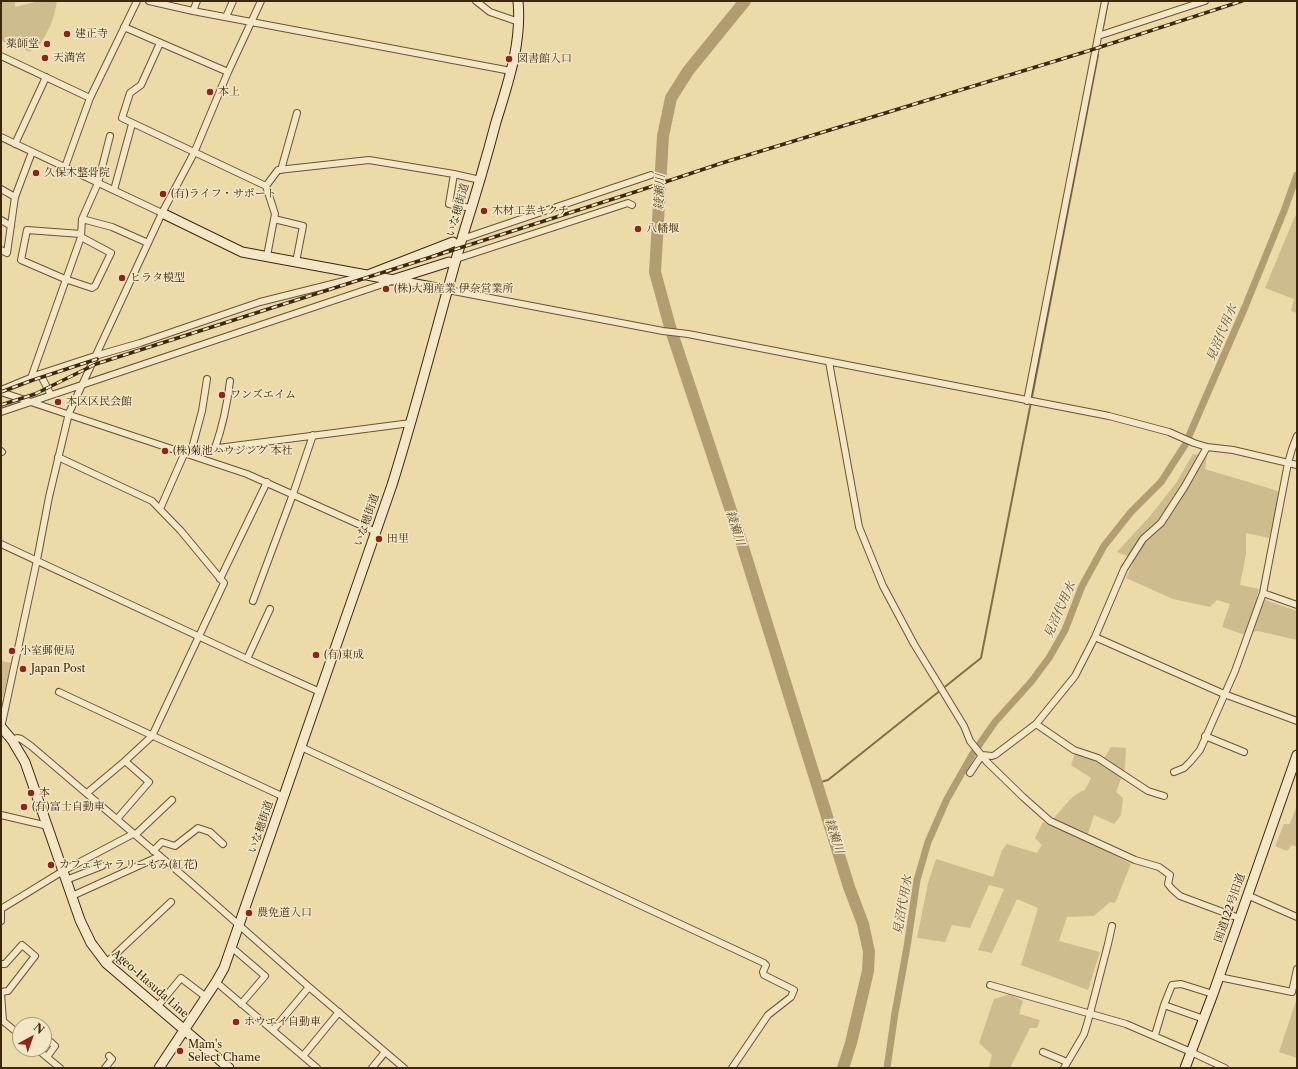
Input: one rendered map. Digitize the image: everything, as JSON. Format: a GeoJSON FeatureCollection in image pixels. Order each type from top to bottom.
{"type":"FeatureCollection","features":[{"type":"Feature","properties":{"kind":"street"},"geometry":{"type":"LineString","coordinates":[[65,167],[90,98],[137,1]]}},
{"type":"Feature","properties":{"kind":"street"},"geometry":{"type":"LineString","coordinates":[[149,1],[193,11],[511,71]]}},
{"type":"Feature","properties":{"kind":"street"},"geometry":{"type":"LineString","coordinates":[[193,11],[197,1]]}},
{"type":"Feature","properties":{"kind":"street"},"geometry":{"type":"LineString","coordinates":[[226,17],[233,1]]}},
{"type":"Feature","properties":{"kind":"street"},"geometry":{"type":"LineString","coordinates":[[1,727],[68,414],[162,213],[194,153],[228,72],[261,1]]}},
{"type":"Feature","properties":{"kind":"street"},"geometry":{"type":"LineString","coordinates":[[476,1],[490,12],[519,22]]}},
{"type":"Feature","properties":{"kind":"street","name":"いな穂街道"},"geometry":{"type":"LineString","coordinates":[[159,1068],[224,968],[376,532],[411,423],[448,290],[452,261],[480,180],[511,71],[515,54],[519,22],[518,1]]}},
{"type":"Feature","properties":{"kind":"street"},"geometry":{"type":"LineString","coordinates":[[1027,401],[1105,1]]}},
{"type":"Feature","properties":{"kind":"street"},"geometry":{"type":"LineString","coordinates":[[1098,36],[1205,1]]}},
{"type":"Feature","properties":{"kind":"street"},"geometry":{"type":"LineString","coordinates":[[124,27],[228,72]]}},
{"type":"Feature","properties":{"kind":"street"},"geometry":{"type":"LineString","coordinates":[[160,43],[141,85],[130,93],[122,118],[266,186],[275,214],[266,256]]}},
{"type":"Feature","properties":{"kind":"street"},"geometry":{"type":"LineString","coordinates":[[1,56],[90,98]]}},
{"type":"Feature","properties":{"kind":"street"},"geometry":{"type":"LineString","coordinates":[[15,144],[46,77]]}},
{"type":"Feature","properties":{"kind":"street"},"geometry":{"type":"LineString","coordinates":[[281,170],[297,113]]}},
{"type":"Feature","properties":{"kind":"street"},"geometry":{"type":"LineString","coordinates":[[114,190],[132,124]]}},
{"type":"Feature","properties":{"kind":"street"},"geometry":{"type":"LineString","coordinates":[[31,378],[81,235],[82,219],[98,183],[110,136]]}},
{"type":"Feature","properties":{"kind":"street"},"geometry":{"type":"LineString","coordinates":[[1,137],[242,252],[663,331],[688,334],[1109,416],[1169,432],[1192,443],[1206,447],[1233,450],[1297,465]]}},
{"type":"Feature","properties":{"kind":"street"},"geometry":{"type":"LineString","coordinates":[[1,250],[6,253],[15,197],[32,152]]}},
{"type":"Feature","properties":{"kind":"street"},"geometry":{"type":"LineString","coordinates":[[266,186],[278,170],[369,160],[454,174],[480,180]]}},
{"type":"Feature","properties":{"kind":"street"},"geometry":{"type":"LineString","coordinates":[[454,174],[449,204],[471,208]]}},
{"type":"Feature","properties":{"kind":"street"},"geometry":{"type":"LineString","coordinates":[[1,391],[40,374],[140,343],[260,302],[368,275],[458,241],[651,175]]}},
{"type":"Feature","properties":{"kind":"street"},"geometry":{"type":"LineString","coordinates":[[1,189],[15,197]]}},
{"type":"Feature","properties":{"kind":"street"},"geometry":{"type":"LineString","coordinates":[[1,412],[51,394],[628,203],[632,205]]}},
{"type":"Feature","properties":{"kind":"street"},"geometry":{"type":"LineString","coordinates":[[82,219],[112,227],[148,243]]}},
{"type":"Feature","properties":{"kind":"street"},"geometry":{"type":"LineString","coordinates":[[274,219],[303,226],[296,262]]}},
{"type":"Feature","properties":{"kind":"street"},"geometry":{"type":"LineString","coordinates":[[1,220],[11,226]]}},
{"type":"Feature","properties":{"kind":"street"},"geometry":{"type":"LineString","coordinates":[[27,230],[81,235],[111,253],[95,286],[92,288],[22,260],[27,230]]}},
{"type":"Feature","properties":{"kind":"street"},"geometry":{"type":"LineString","coordinates":[[829,362],[859,527],[886,593],[914,644],[964,726],[974,746],[987,762],[1050,821],[1135,860],[1159,867],[1170,875],[1168,884],[1180,896],[1239,918]]}},
{"type":"Feature","properties":{"kind":"street"},"geometry":{"type":"LineString","coordinates":[[40,374],[51,394]]}},
{"type":"Feature","properties":{"kind":"street"},"geometry":{"type":"LineString","coordinates":[[160,509],[188,452],[202,411],[207,379]]}},
{"type":"Feature","properties":{"kind":"street"},"geometry":{"type":"LineString","coordinates":[[215,448],[227,407],[230,382]]}},
{"type":"Feature","properties":{"kind":"street"},"geometry":{"type":"LineString","coordinates":[[1,391],[188,452],[247,474],[376,532]]}},
{"type":"Feature","properties":{"kind":"street"},"geometry":{"type":"LineString","coordinates":[[188,452],[411,423]]}},
{"type":"Feature","properties":{"kind":"street"},"geometry":{"type":"LineString","coordinates":[[253,601],[293,494],[313,435]]}},
{"type":"Feature","properties":{"kind":"street"},"geometry":{"type":"LineString","coordinates":[[1174,772],[1184,768],[1200,750],[1235,671],[1263,593],[1288,463],[1297,436]]}},
{"type":"Feature","properties":{"kind":"street"},"geometry":{"type":"LineString","coordinates":[[981,753],[992,756],[995,755],[1036,724],[1075,676],[1095,637],[1124,569],[1143,539],[1161,523],[1185,486],[1206,447]]}},
{"type":"Feature","properties":{"kind":"street"},"geometry":{"type":"LineString","coordinates":[[58,457],[152,501],[181,531],[224,583],[152,736],[87,793]]}},
{"type":"Feature","properties":{"kind":"street"},"geometry":{"type":"LineString","coordinates":[[220,578],[267,482]]}},
{"type":"Feature","properties":{"kind":"street"},"geometry":{"type":"LineString","coordinates":[[1,544],[320,692]]}},
{"type":"Feature","properties":{"kind":"street"},"geometry":{"type":"LineString","coordinates":[[1263,593],[1297,605]]}},
{"type":"Feature","properties":{"kind":"street"},"geometry":{"type":"LineString","coordinates":[[247,659],[270,609]]}},
{"type":"Feature","properties":{"kind":"street"},"geometry":{"type":"LineString","coordinates":[[1095,637],[1224,694],[1297,721]]}},
{"type":"Feature","properties":{"kind":"street"},"geometry":{"type":"LineString","coordinates":[[59,692],[284,797]]}},
{"type":"Feature","properties":{"kind":"street"},"geometry":{"type":"LineString","coordinates":[[1036,724],[1074,750],[1098,758],[1148,791],[1164,796]]}},
{"type":"Feature","properties":{"kind":"street","name":"Ageo-Hasuda Line"},"geometry":{"type":"LineString","coordinates":[[1,727],[12,740],[25,762],[66,880],[91,943],[106,963],[229,1068]]}},
{"type":"Feature","properties":{"kind":"street"},"geometry":{"type":"LineString","coordinates":[[1205,736],[1244,752]]}},
{"type":"Feature","properties":{"kind":"street"},"geometry":{"type":"LineString","coordinates":[[12,740],[17,738],[21,739],[87,793],[404,1068]]}},
{"type":"Feature","properties":{"kind":"street"},"geometry":{"type":"LineString","coordinates":[[301,747],[764,963],[766,965],[763,972],[764,975],[794,990],[790,997],[768,1015],[732,1068]]}},
{"type":"Feature","properties":{"kind":"street"},"geometry":{"type":"LineString","coordinates":[[970,773],[981,753]]}},
{"type":"Feature","properties":{"kind":"street","name":"国道122号旧道"},"geometry":{"type":"LineString","coordinates":[[1185,1068],[1219,978],[1297,755]]}},
{"type":"Feature","properties":{"kind":"street"},"geometry":{"type":"LineString","coordinates":[[117,819],[148,782],[125,761]]}},
{"type":"Feature","properties":{"kind":"street"},"geometry":{"type":"LineString","coordinates":[[1,922],[1,910],[63,871],[134,834],[172,800]]}},
{"type":"Feature","properties":{"kind":"street"},"geometry":{"type":"LineString","coordinates":[[1,815],[48,826]]}},
{"type":"Feature","properties":{"kind":"street"},"geometry":{"type":"LineString","coordinates":[[153,851],[162,842],[175,846],[198,828],[210,832],[223,844]]}},
{"type":"Feature","properties":{"kind":"street"},"geometry":{"type":"LineString","coordinates":[[72,896],[160,856]]}},
{"type":"Feature","properties":{"kind":"street"},"geometry":{"type":"LineString","coordinates":[[66,880],[102,866]]}},
{"type":"Feature","properties":{"kind":"street"},"geometry":{"type":"LineString","coordinates":[[1247,895],[1297,917]]}},
{"type":"Feature","properties":{"kind":"street"},"geometry":{"type":"LineString","coordinates":[[106,963],[171,902]]}},
{"type":"Feature","properties":{"kind":"street"},"geometry":{"type":"LineString","coordinates":[[1043,1052],[1066,1065],[1084,1034],[1112,926]]}},
{"type":"Feature","properties":{"kind":"street"},"geometry":{"type":"LineString","coordinates":[[1,964],[5,964],[22,944],[34,956],[8,991],[1,993],[4,1021],[12,1028]]}},
{"type":"Feature","properties":{"kind":"street"},"geometry":{"type":"LineString","coordinates":[[230,948],[236,951],[265,976],[241,1004]]}},
{"type":"Feature","properties":{"kind":"street"},"geometry":{"type":"LineString","coordinates":[[1219,978],[1292,992],[1297,969]]}},
{"type":"Feature","properties":{"kind":"street"},"geometry":{"type":"LineString","coordinates":[[157,1007],[182,978],[206,997]]}},
{"type":"Feature","properties":{"kind":"street"},"geometry":{"type":"LineString","coordinates":[[216,982],[317,1068]]}},
{"type":"Feature","properties":{"kind":"street"},"geometry":{"type":"LineString","coordinates":[[1155,1035],[1172,985],[1181,984],[1213,994]]}},
{"type":"Feature","properties":{"kind":"street"},"geometry":{"type":"LineString","coordinates":[[990,985],[1126,1024],[1155,1035],[1225,1068]]}},
{"type":"Feature","properties":{"kind":"street"},"geometry":{"type":"LineString","coordinates":[[273,1030],[309,987]]}},
{"type":"Feature","properties":{"kind":"street"},"geometry":{"type":"LineString","coordinates":[[1164,1005],[1204,1019]]}},
{"type":"Feature","properties":{"kind":"street"},"geometry":{"type":"LineString","coordinates":[[303,1056],[339,1012]]}},
{"type":"Feature","properties":{"kind":"street"},"geometry":{"type":"LineString","coordinates":[[372,1068],[385,1052]]}},
{"type":"Feature","properties":{"kind":"street"},"geometry":{"type":"LineString","coordinates":[[105,1068],[112,1059],[109,1056]]}},
{"type":"Feature","properties":{"kind":"street"},"geometry":{"type":"LineString","coordinates":[[47,1057],[60,1068]]}},
{"type":"Feature","properties":{"kind":"shaded area"},"geometry":{"type":"Polygon","coordinates":[[[1,1],[15,1],[15,7],[39,1],[57,1],[51,24],[40,44],[35,43],[30,52],[1,41],[1,1]]]}},
{"type":"Feature","properties":{"kind":"shaded area"},"geometry":{"type":"Polygon","coordinates":[[[1295,216],[1297,217],[1297,313],[1291,311],[1294,299],[1265,288],[1295,216]]]}},
{"type":"Feature","properties":{"kind":"shaded area"},"geometry":{"type":"Polygon","coordinates":[[[1193,454],[1207,456],[1205,469],[1278,491],[1276,514],[1269,538],[1246,533],[1246,554],[1240,585],[1259,589],[1257,597],[1297,611],[1297,640],[1258,631],[1242,634],[1222,627],[1230,604],[1217,600],[1210,607],[1173,599],[1126,578],[1135,559],[1117,552],[1150,516],[1176,483],[1193,454]]]}},
{"type":"Feature","properties":{"kind":"shaded area"},"geometry":{"type":"Polygon","coordinates":[[[1,661],[11,663],[3,697],[1,697],[1,661]]]}},
{"type":"Feature","properties":{"kind":"shaded area"},"geometry":{"type":"Polygon","coordinates":[[[1111,747],[1126,748],[1125,768],[1116,792],[1123,798],[1121,815],[1114,824],[1094,815],[1086,840],[1131,864],[1115,903],[1110,902],[1094,916],[1067,917],[1059,941],[1100,952],[1088,990],[1021,965],[1038,908],[1017,899],[992,953],[978,950],[1004,889],[989,885],[970,928],[952,925],[945,942],[917,938],[928,883],[936,859],[993,877],[1002,850],[1007,844],[1037,853],[1042,845],[1035,838],[1043,822],[1048,824],[1069,800],[1079,792],[1085,790],[1091,778],[1071,765],[1075,753],[1087,750],[1104,758],[1111,747]]]}},
{"type":"Feature","properties":{"kind":"shaded area"},"geometry":{"type":"Polygon","coordinates":[[[1297,805],[1297,847],[1292,845],[1287,851],[1275,846],[1284,824],[1290,824],[1297,805]]]}},
{"type":"Feature","properties":{"kind":"shaded area"},"geometry":{"type":"Polygon","coordinates":[[[1010,994],[1023,1001],[1019,1014],[1040,1020],[1037,1028],[1030,1028],[1010,1068],[989,1067],[992,1055],[979,1043],[994,999],[1010,994]]]}},
{"type":"Feature","properties":{"kind":"shaded area"},"geometry":{"type":"Polygon","coordinates":[[[1297,998],[1297,1058],[1279,1052],[1297,998]]]}},
{"type":"Feature","properties":{"kind":"waterway","name":"綾瀬川"},"geometry":{"type":"LineString","coordinates":[[745,1],[688,71],[671,98],[663,136],[655,272],[670,327],[742,544],[849,887],[863,924],[869,952],[868,971],[851,1043],[843,1068]]}},
{"type":"Feature","properties":{"kind":"waterway"},"geometry":{"type":"LineString","coordinates":[[1103,27],[1108,1]]}},
{"type":"Feature","properties":{"kind":"waterway"},"geometry":{"type":"LineString","coordinates":[[817,783],[828,780],[981,658],[1098,55]]}},
{"type":"Feature","properties":{"kind":"waterway","name":"見沼代用水"},"geometry":{"type":"LineString","coordinates":[[887,1068],[917,880],[928,842],[947,799],[972,755],[995,722],[1031,682],[1049,658],[1065,630],[1082,586],[1104,546],[1131,512],[1161,482],[1185,445],[1245,307],[1297,175]]}},
{"type":"Feature","properties":{"kind":"waterway"},"geometry":{"type":"LineString","coordinates":[[376,1068],[385,1057]]}},
{"type":"Feature","properties":{"kind":"railway"},"geometry":{"type":"LineString","coordinates":[[1,405],[35,394],[96,364],[722,163],[1088,51],[1242,1]]}},
{"type":"Feature","properties":{"kind":"railway"},"geometry":{"type":"LineString","coordinates":[[1,392],[97,359]]}},
{"type":"Feature","properties":{"kind":"place","name":"建正寺"},"geometry":{"type":"Point","coordinates":[67,34]}},
{"type":"Feature","properties":{"kind":"place","name":"薬師堂"},"geometry":{"type":"Point","coordinates":[47,44]}},
{"type":"Feature","properties":{"kind":"place","name":"天満宮"},"geometry":{"type":"Point","coordinates":[45,58]}},
{"type":"Feature","properties":{"kind":"place","name":"図書館入口"},"geometry":{"type":"Point","coordinates":[509,59]}},
{"type":"Feature","properties":{"kind":"place","name":"本上"},"geometry":{"type":"Point","coordinates":[210,92]}},
{"type":"Feature","properties":{"kind":"place","name":"久保木整骨院"},"geometry":{"type":"Point","coordinates":[36,173]}},
{"type":"Feature","properties":{"kind":"place","name":"(有)ライフ・サポート"},"geometry":{"type":"Point","coordinates":[163,194]}},
{"type":"Feature","properties":{"kind":"place","name":"木材工芸キクチ"},"geometry":{"type":"Point","coordinates":[484,211]}},
{"type":"Feature","properties":{"kind":"place","name":"八幡堰"},"geometry":{"type":"Point","coordinates":[638,229]}},
{"type":"Feature","properties":{"kind":"place","name":"ヒラタ模型"},"geometry":{"type":"Point","coordinates":[122,278]}},
{"type":"Feature","properties":{"kind":"place","name":"(株)大翔産業 伊奈営業所"},"geometry":{"type":"Point","coordinates":[386,289]}},
{"type":"Feature","properties":{"kind":"place","name":"ワンズエイム"},"geometry":{"type":"Point","coordinates":[222,395]}},
{"type":"Feature","properties":{"kind":"place","name":"本区区民会館"},"geometry":{"type":"Point","coordinates":[58,402]}},
{"type":"Feature","properties":{"kind":"place","name":"(株)菊池ハウジング 本社"},"geometry":{"type":"Point","coordinates":[165,451]}},
{"type":"Feature","properties":{"kind":"place","name":"田里"},"geometry":{"type":"Point","coordinates":[379,539]}},
{"type":"Feature","properties":{"kind":"place","name":"小室郵便局"},"geometry":{"type":"Point","coordinates":[12,651]}},
{"type":"Feature","properties":{"kind":"place","name":"(有)東成"},"geometry":{"type":"Point","coordinates":[316,655]}},
{"type":"Feature","properties":{"kind":"place","name":"Japan Post"},"geometry":{"type":"Point","coordinates":[23,669]}},
{"type":"Feature","properties":{"kind":"place","name":"本"},"geometry":{"type":"Point","coordinates":[31,793]}},
{"type":"Feature","properties":{"kind":"place","name":"(有)富士自動車"},"geometry":{"type":"Point","coordinates":[24,807]}},
{"type":"Feature","properties":{"kind":"place","name":"カフェギャラリーもみ(紅花)"},"geometry":{"type":"Point","coordinates":[51,865]}},
{"type":"Feature","properties":{"kind":"place","name":"農免道入口"},"geometry":{"type":"Point","coordinates":[249,913]}},
{"type":"Feature","properties":{"kind":"place","name":"ホウエイ自動車"},"geometry":{"type":"Point","coordinates":[236,1022]}},
{"type":"Feature","properties":{"kind":"place","name":"Mam's Select Chame"},"geometry":{"type":"Point","coordinates":[180,1051]}}]}
